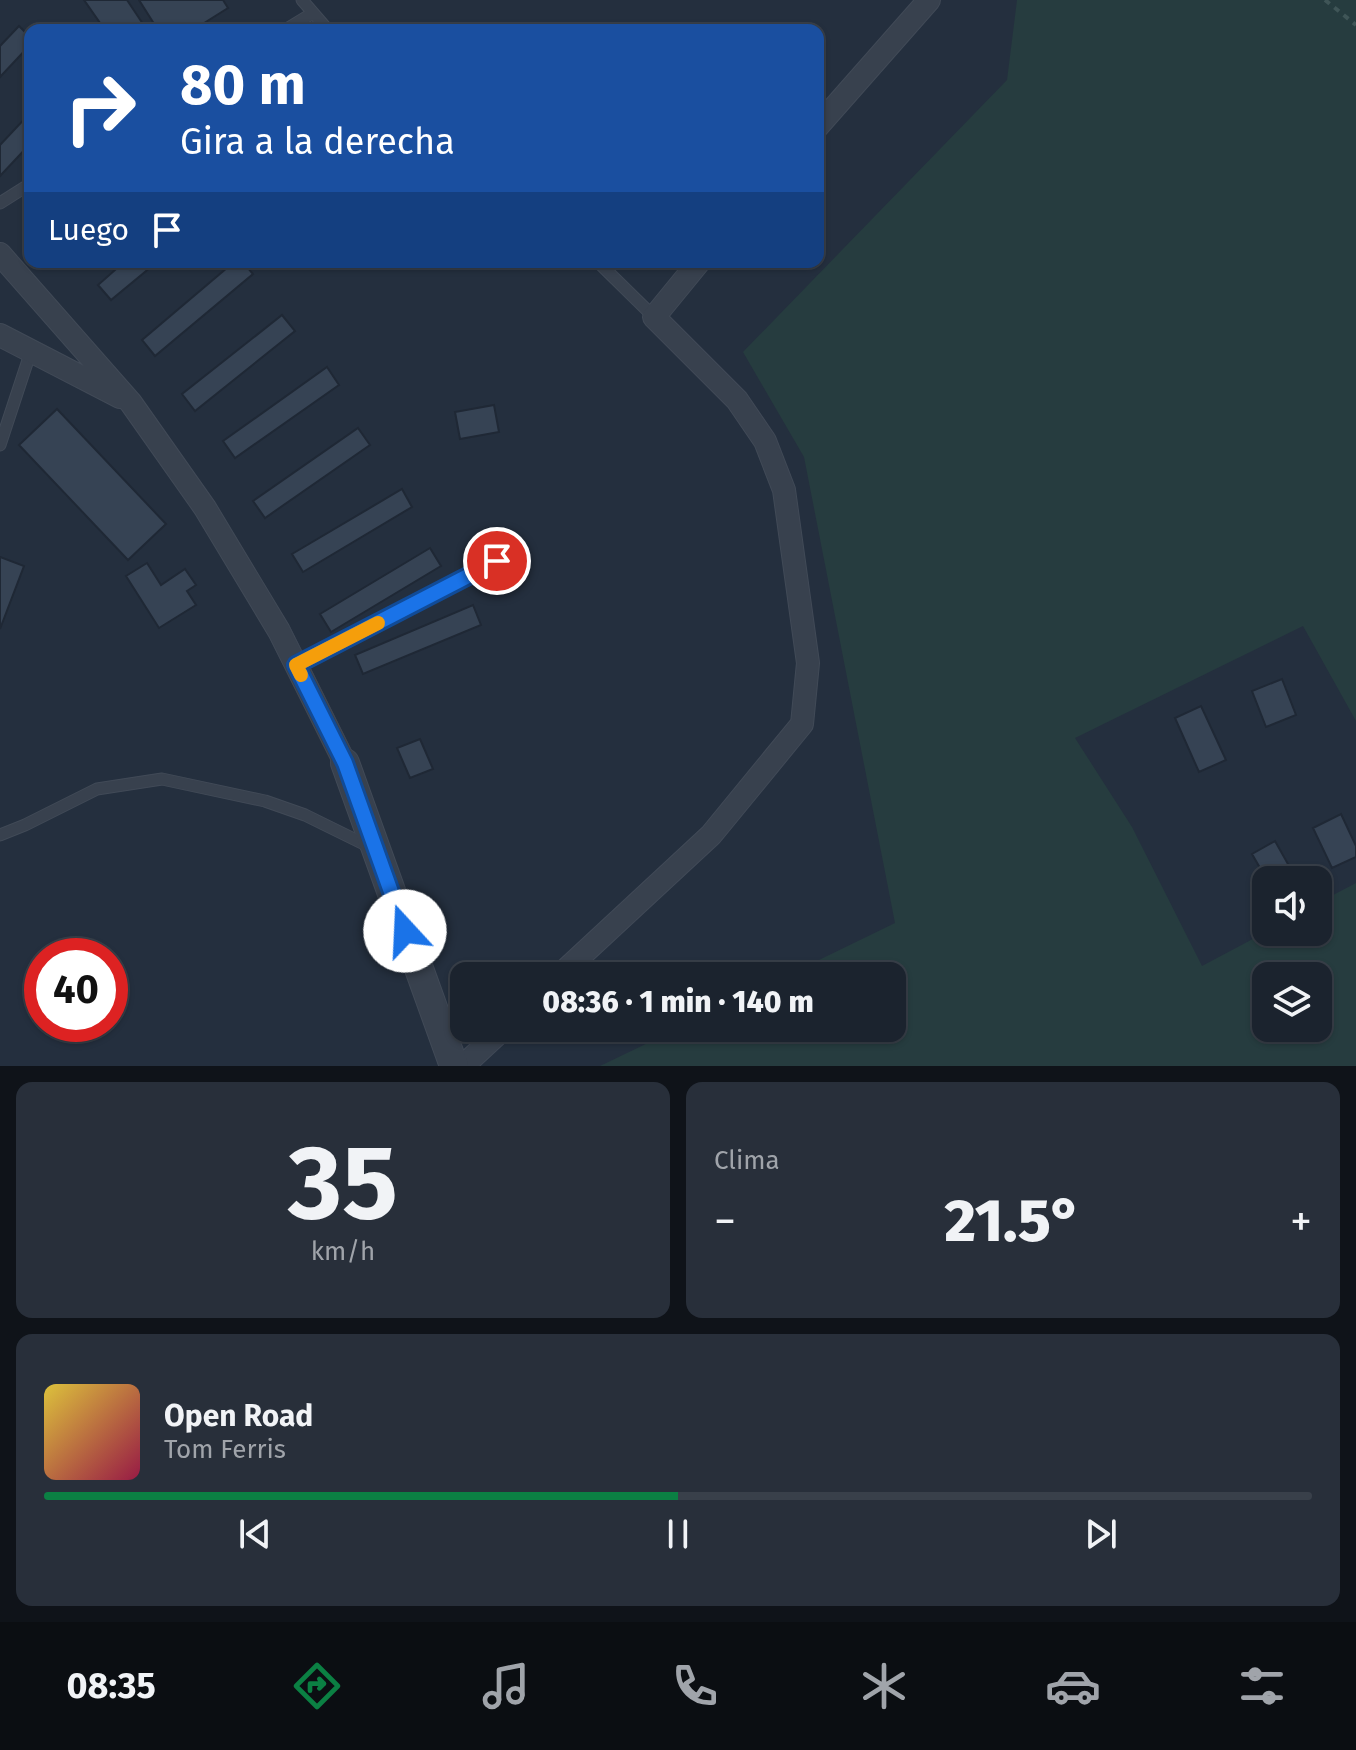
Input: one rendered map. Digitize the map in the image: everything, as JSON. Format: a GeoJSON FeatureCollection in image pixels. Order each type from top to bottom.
{"type":"FeatureCollection","features":[{"type":"Feature","properties":{"kind":"street"},"geometry":{"type":"LineString","coordinates":[[824,119],[929,0]]}},
{"type":"Feature","properties":{"kind":"street"},"geometry":{"type":"LineString","coordinates":[[0,254],[131,403],[205,508],[279,631],[345,763],[454,1066]]}},
{"type":"Feature","properties":{"kind":"street"},"geometry":{"type":"LineString","coordinates":[[574,962],[711,835],[802,724],[808,663],[784,490],[765,441],[737,400],[654,317],[694,268]]}},
{"type":"Feature","properties":{"kind":"street"},"geometry":{"type":"LineString","coordinates":[[0,335],[131,403]]}},
{"type":"Feature","properties":{"kind":"street"},"geometry":{"type":"LineString","coordinates":[[463,1066],[489,1042]]}},
{"type":"Feature","properties":{"kind":"lane"},"geometry":{"type":"LineString","coordinates":[[302,0],[323,24]]}},
{"type":"Feature","properties":{"kind":"lane"},"geometry":{"type":"LineString","coordinates":[[295,24],[313,13]]}},
{"type":"Feature","properties":{"kind":"lane"},"geometry":{"type":"LineString","coordinates":[[0,203],[24,188]]}},
{"type":"Feature","properties":{"kind":"lane"},"geometry":{"type":"LineString","coordinates":[[604,268],[654,317]]}},
{"type":"Feature","properties":{"kind":"lane"},"geometry":{"type":"LineString","coordinates":[[0,445],[31,350]]}},
{"type":"Feature","properties":{"kind":"lane"},"geometry":{"type":"LineString","coordinates":[[296,665],[497,561]]}},
{"type":"Feature","properties":{"kind":"lane"},"geometry":{"type":"LineString","coordinates":[[0,835],[97,789],[162,779],[265,801],[305,815],[376,849]]}},
{"type":"Feature","properties":{"kind":"path"},"geometry":{"type":"LineString","coordinates":[[1325,0],[1356,25]]}},
{"type":"Feature","properties":{"kind":"green space"},"geometry":{"type":"Polygon","coordinates":[[[1017,0],[1356,0],[1356,721],[1303,626],[1075,738],[1132,827],[1202,966],[1252,939],[1252,946],[1332,946],[1332,896],[1356,883],[1356,1066],[600,1066],[650,1042],[906,1042],[906,962],[815,962],[895,923],[804,457],[743,352],[1007,80],[1017,0]]]}},
{"type":"Feature","properties":{"kind":"building"},"geometry":{"type":"Polygon","coordinates":[[[84,0],[127,0],[143,24],[101,24],[84,0]]]}},
{"type":"Feature","properties":{"kind":"building"},"geometry":{"type":"Polygon","coordinates":[[[139,0],[223,0],[228,8],[203,24],[154,24],[139,0]]]}},
{"type":"Feature","properties":{"kind":"building"},"geometry":{"type":"Polygon","coordinates":[[[19,26],[24,31],[24,51],[0,77],[0,46],[19,26]]]}},
{"type":"Feature","properties":{"kind":"building"},"geometry":{"type":"Polygon","coordinates":[[[24,119],[24,150],[0,176],[0,145],[24,119]]]}},
{"type":"Feature","properties":{"kind":"building"},"geometry":{"type":"Polygon","coordinates":[[[117,268],[150,268],[111,300],[98,285],[117,268]]]}},
{"type":"Feature","properties":{"kind":"building"},"geometry":{"type":"Polygon","coordinates":[[[227,268],[248,268],[253,274],[155,356],[142,340],[227,268]]]}},
{"type":"Feature","properties":{"kind":"building"},"geometry":{"type":"Polygon","coordinates":[[[282,315],[295,331],[195,411],[182,394],[282,315]]]}},
{"type":"Feature","properties":{"kind":"building"},"geometry":{"type":"Polygon","coordinates":[[[327,367],[339,385],[235,458],[223,441],[327,367]]]}},
{"type":"Feature","properties":{"kind":"building"},"geometry":{"type":"Polygon","coordinates":[[[494,405],[499,432],[460,439],[455,412],[494,405]]]}},
{"type":"Feature","properties":{"kind":"building"},"geometry":{"type":"Polygon","coordinates":[[[57,409],[166,524],[128,560],[19,445],[57,409]]]}},
{"type":"Feature","properties":{"kind":"building"},"geometry":{"type":"Polygon","coordinates":[[[358,428],[370,445],[265,518],[253,501],[358,428]]]}},
{"type":"Feature","properties":{"kind":"building"},"geometry":{"type":"Polygon","coordinates":[[[402,489],[412,507],[303,572],[292,554],[402,489]]]}},
{"type":"Feature","properties":{"kind":"building"},"geometry":{"type":"Polygon","coordinates":[[[430,548],[441,566],[331,632],[320,614],[430,548]]]}},
{"type":"Feature","properties":{"kind":"building"},"geometry":{"type":"Polygon","coordinates":[[[0,557],[24,566],[0,629],[0,557]]]}},
{"type":"Feature","properties":{"kind":"building"},"geometry":{"type":"Polygon","coordinates":[[[147,563],[161,585],[185,569],[196,585],[187,591],[196,605],[159,628],[126,576],[147,563]]]}},
{"type":"Feature","properties":{"kind":"building"},"geometry":{"type":"Polygon","coordinates":[[[473,605],[481,625],[363,674],[355,655],[473,605]]]}},
{"type":"Feature","properties":{"kind":"building"},"geometry":{"type":"Polygon","coordinates":[[[1282,679],[1296,715],[1266,727],[1252,691],[1282,679]]]}},
{"type":"Feature","properties":{"kind":"building"},"geometry":{"type":"Polygon","coordinates":[[[1201,706],[1226,760],[1199,772],[1175,718],[1201,706]]]}},
{"type":"Feature","properties":{"kind":"building"},"geometry":{"type":"Polygon","coordinates":[[[420,739],[433,769],[410,778],[397,748],[420,739]]]}},
{"type":"Feature","properties":{"kind":"building"},"geometry":{"type":"Polygon","coordinates":[[[1341,814],[1356,846],[1356,857],[1332,868],[1313,828],[1341,814]]]}},
{"type":"Feature","properties":{"kind":"building"},"geometry":{"type":"Polygon","coordinates":[[[1275,841],[1289,866],[1259,866],[1252,854],[1275,841]]]}},
{"type":"Feature","properties":{"kind":"slow traffic"},"geometry":{"type":"LineString","coordinates":[[301,675],[296,665],[378,623]]}},
{"type":"Feature","properties":{"kind":"route"},"geometry":{"type":"LineString","coordinates":[[405,931],[345,763],[296,665],[497,561]]}}]}
